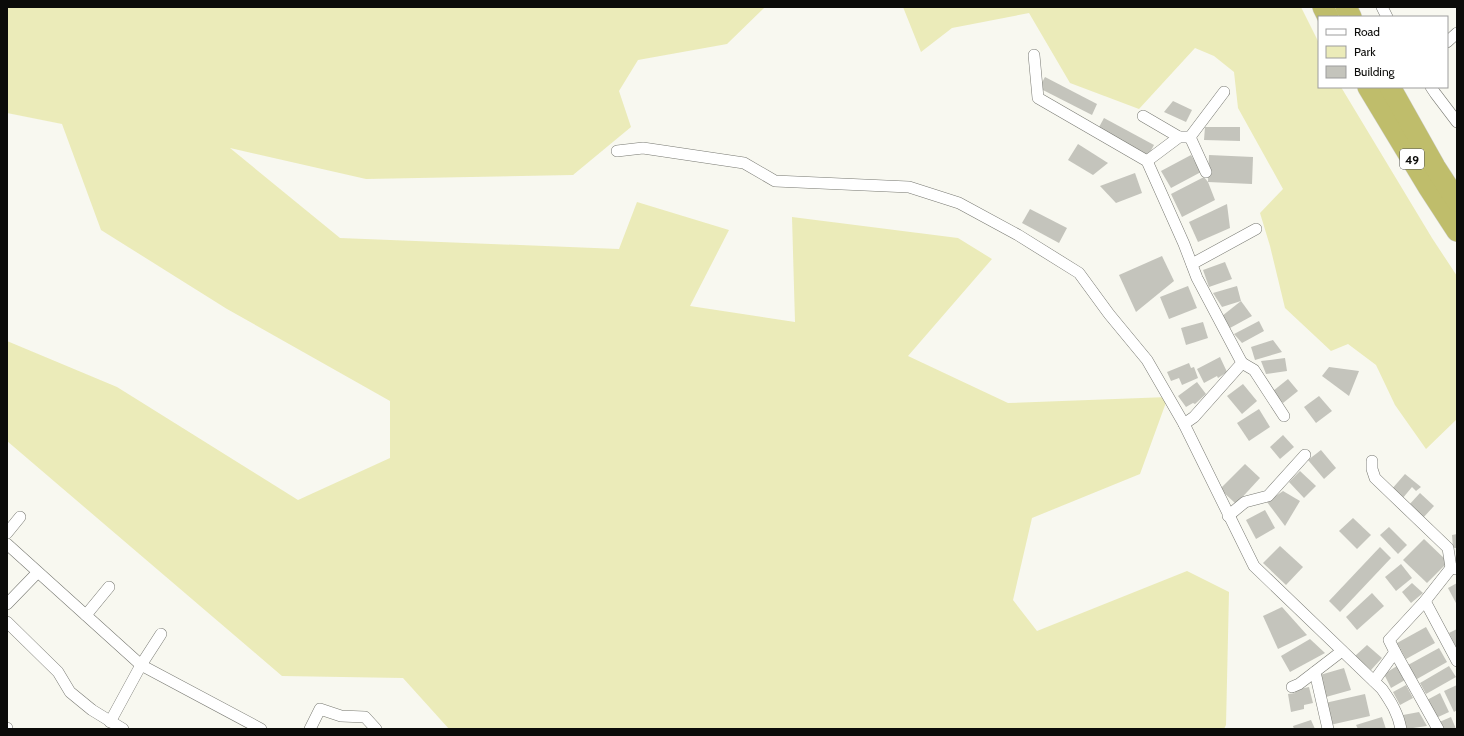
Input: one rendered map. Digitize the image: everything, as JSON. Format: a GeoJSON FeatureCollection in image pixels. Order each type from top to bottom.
{"type":"FeatureCollection","features":[{"type":"Feature","properties":{"kind":"highway"},"geometry":{"type":"LineString","coordinates":[[1323,7],[1328,16]]}},
{"type":"Feature","properties":{"kind":"highway"},"geometry":{"type":"LineString","coordinates":[[1346,7],[1350,16]]}},
{"type":"Feature","properties":{"kind":"highway","name":"49"},"geometry":{"type":"LineString","coordinates":[[1369,88],[1429,188],[1457,231]]}},
{"type":"Feature","properties":{"kind":"highway","name":"49"},"geometry":{"type":"LineString","coordinates":[[1391,88],[1435,167],[1457,201]]}},
{"type":"Feature","properties":{"kind":"street"},"geometry":{"type":"LineString","coordinates":[[1382,7],[1386,16]]}},
{"type":"Feature","properties":{"kind":"street"},"geometry":{"type":"LineString","coordinates":[[1448,41],[1457,33]]}},
{"type":"Feature","properties":{"kind":"street"},"geometry":{"type":"LineString","coordinates":[[1034,55],[1038,98],[1147,160],[1184,244],[1197,278],[1242,364],[1254,370],[1265,384],[1284,416]]}},
{"type":"Feature","properties":{"kind":"street"},"geometry":{"type":"LineString","coordinates":[[1432,88],[1439,100],[1457,122]]}},
{"type":"Feature","properties":{"kind":"street"},"geometry":{"type":"LineString","coordinates":[[1147,160],[1184,137],[1224,92]]}},
{"type":"Feature","properties":{"kind":"street"},"geometry":{"type":"LineString","coordinates":[[1143,116],[1184,137],[1206,172]]}},
{"type":"Feature","properties":{"kind":"street"},"geometry":{"type":"LineString","coordinates":[[617,151],[643,148],[744,163],[775,181],[909,187],[959,203],[1018,235],[1079,274],[1109,314],[1147,360],[1184,424],[1228,516],[1254,566],[1382,689],[1394,707],[1401,729]]}},
{"type":"Feature","properties":{"kind":"street"},"geometry":{"type":"LineString","coordinates":[[1192,264],[1256,229]]}},
{"type":"Feature","properties":{"kind":"street"},"geometry":{"type":"LineString","coordinates":[[1184,424],[1194,416],[1242,364]]}},
{"type":"Feature","properties":{"kind":"street"},"geometry":{"type":"LineString","coordinates":[[1228,516],[1245,502],[1268,496],[1305,455]]}},
{"type":"Feature","properties":{"kind":"street"},"geometry":{"type":"LineString","coordinates":[[1372,461],[1372,469],[1375,478],[1448,548],[1454,569],[1389,640],[1438,729]]}},
{"type":"Feature","properties":{"kind":"street"},"geometry":{"type":"LineString","coordinates":[[7,533],[20,517]]}},
{"type":"Feature","properties":{"kind":"street"},"geometry":{"type":"LineString","coordinates":[[7,544],[37,573],[141,665],[261,729]]}},
{"type":"Feature","properties":{"kind":"street"},"geometry":{"type":"LineString","coordinates":[[7,604],[37,573]]}},
{"type":"Feature","properties":{"kind":"street"},"geometry":{"type":"LineString","coordinates":[[86,615],[109,587]]}},
{"type":"Feature","properties":{"kind":"street"},"geometry":{"type":"LineString","coordinates":[[1425,601],[1457,661]]}},
{"type":"Feature","properties":{"kind":"street"},"geometry":{"type":"LineString","coordinates":[[7,622],[58,672],[70,692],[92,710],[123,729]]}},
{"type":"Feature","properties":{"kind":"street"},"geometry":{"type":"LineString","coordinates":[[110,722],[141,665],[161,634]]}},
{"type":"Feature","properties":{"kind":"street"},"geometry":{"type":"LineString","coordinates":[[1292,687],[1299,684],[1342,651]]}},
{"type":"Feature","properties":{"kind":"street"},"geometry":{"type":"LineString","coordinates":[[1374,681],[1395,652]]}},
{"type":"Feature","properties":{"kind":"street"},"geometry":{"type":"LineString","coordinates":[[1315,672],[1328,729]]}},
{"type":"Feature","properties":{"kind":"street"},"geometry":{"type":"LineString","coordinates":[[310,729],[320,709],[341,716],[365,717],[376,729]]}},
{"type":"Feature","properties":{"kind":"green space"},"geometry":{"type":"Polygon","coordinates":[[[7,7],[765,7],[727,44],[638,60],[619,91],[631,127],[573,175],[366,179],[230,148],[340,238],[619,249],[637,202],[729,230],[690,306],[795,322],[792,217],[958,238],[992,259],[908,356],[1008,403],[1168,397],[1140,474],[1032,518],[1013,600],[1037,631],[1187,571],[1229,592],[1226,725],[1224,729],[449,729],[403,678],[282,676],[7,441],[7,341],[117,387],[298,500],[390,458],[390,401],[227,309],[101,230],[62,124],[7,113],[7,7]]]}},
{"type":"Feature","properties":{"kind":"green space"},"geometry":{"type":"Polygon","coordinates":[[[903,7],[1301,7],[1318,41],[1318,88],[1342,88],[1432,238],[1457,276],[1457,419],[1426,449],[1395,405],[1376,365],[1348,344],[1331,351],[1285,308],[1270,246],[1260,213],[1283,189],[1238,108],[1234,72],[1214,56],[1195,48],[1139,109],[1070,83],[1029,13],[952,28],[921,52],[903,7]]]}},
{"type":"Feature","properties":{"kind":"building"},"geometry":{"type":"Polygon","coordinates":[[[1045,77],[1097,104],[1092,115],[1039,88],[1045,77]]]}},
{"type":"Feature","properties":{"kind":"building"},"geometry":{"type":"Polygon","coordinates":[[[1173,101],[1192,110],[1186,122],[1164,112],[1173,101]]]}},
{"type":"Feature","properties":{"kind":"building"},"geometry":{"type":"Polygon","coordinates":[[[1104,118],[1154,145],[1148,156],[1098,129],[1104,118]]]}},
{"type":"Feature","properties":{"kind":"building"},"geometry":{"type":"Polygon","coordinates":[[[1205,127],[1240,127],[1240,141],[1204,140],[1205,127]]]}},
{"type":"Feature","properties":{"kind":"building"},"geometry":{"type":"Polygon","coordinates":[[[1078,144],[1108,163],[1093,175],[1068,160],[1078,144]]]}},
{"type":"Feature","properties":{"kind":"building"},"geometry":{"type":"Polygon","coordinates":[[[1191,155],[1201,172],[1171,188],[1161,171],[1191,155]]]}},
{"type":"Feature","properties":{"kind":"building"},"geometry":{"type":"Polygon","coordinates":[[[1209,155],[1253,157],[1252,184],[1208,182],[1209,155]]]}},
{"type":"Feature","properties":{"kind":"building"},"geometry":{"type":"Polygon","coordinates":[[[1135,173],[1142,193],[1116,203],[1100,186],[1135,173]]]}},
{"type":"Feature","properties":{"kind":"building"},"geometry":{"type":"Polygon","coordinates":[[[1204,177],[1208,182],[1215,200],[1182,217],[1171,194],[1204,177]]]}},
{"type":"Feature","properties":{"kind":"building"},"geometry":{"type":"Polygon","coordinates":[[[1227,204],[1230,228],[1198,242],[1189,222],[1227,204]]]}},
{"type":"Feature","properties":{"kind":"building"},"geometry":{"type":"Polygon","coordinates":[[[1030,209],[1067,228],[1059,243],[1022,223],[1030,209]]]}},
{"type":"Feature","properties":{"kind":"building"},"geometry":{"type":"Polygon","coordinates":[[[1162,256],[1174,281],[1136,312],[1119,275],[1162,256]]]}},
{"type":"Feature","properties":{"kind":"building"},"geometry":{"type":"Polygon","coordinates":[[[1225,262],[1232,279],[1209,287],[1203,270],[1225,262]]]}},
{"type":"Feature","properties":{"kind":"building"},"geometry":{"type":"Polygon","coordinates":[[[1188,286],[1197,308],[1169,319],[1160,297],[1188,286]]]}},
{"type":"Feature","properties":{"kind":"building"},"geometry":{"type":"Polygon","coordinates":[[[1237,286],[1241,301],[1222,307],[1213,293],[1237,286]]]}},
{"type":"Feature","properties":{"kind":"building"},"geometry":{"type":"Polygon","coordinates":[[[1241,301],[1252,316],[1230,328],[1222,316],[1241,301]]]}},
{"type":"Feature","properties":{"kind":"building"},"geometry":{"type":"Polygon","coordinates":[[[1259,321],[1264,331],[1242,343],[1234,334],[1259,321]]]}},
{"type":"Feature","properties":{"kind":"building"},"geometry":{"type":"Polygon","coordinates":[[[1203,322],[1208,338],[1186,345],[1181,328],[1203,322]]]}},
{"type":"Feature","properties":{"kind":"building"},"geometry":{"type":"Polygon","coordinates":[[[1273,340],[1282,352],[1255,360],[1251,347],[1273,340]]]}},
{"type":"Feature","properties":{"kind":"building"},"geometry":{"type":"Polygon","coordinates":[[[1220,357],[1227,372],[1218,378],[1217,376],[1204,383],[1197,369],[1220,357]]]}},
{"type":"Feature","properties":{"kind":"building"},"geometry":{"type":"Polygon","coordinates":[[[1285,358],[1287,371],[1266,374],[1261,361],[1285,358]]]}},
{"type":"Feature","properties":{"kind":"building"},"geometry":{"type":"Polygon","coordinates":[[[1189,363],[1191,368],[1194,367],[1198,378],[1182,385],[1179,378],[1171,381],[1167,372],[1189,363]]]}},
{"type":"Feature","properties":{"kind":"building"},"geometry":{"type":"Polygon","coordinates":[[[1329,367],[1359,371],[1349,396],[1322,376],[1329,367]]]}},
{"type":"Feature","properties":{"kind":"building"},"geometry":{"type":"Polygon","coordinates":[[[1288,379],[1298,391],[1283,403],[1273,391],[1288,379]]]}},
{"type":"Feature","properties":{"kind":"building"},"geometry":{"type":"Polygon","coordinates":[[[1197,382],[1206,394],[1195,404],[1193,403],[1186,407],[1178,396],[1197,382]]]}},
{"type":"Feature","properties":{"kind":"building"},"geometry":{"type":"Polygon","coordinates":[[[1243,384],[1257,401],[1242,414],[1227,396],[1243,384]]]}},
{"type":"Feature","properties":{"kind":"building"},"geometry":{"type":"Polygon","coordinates":[[[1319,396],[1332,411],[1316,423],[1304,407],[1319,396]]]}},
{"type":"Feature","properties":{"kind":"building"},"geometry":{"type":"Polygon","coordinates":[[[1259,409],[1270,427],[1249,441],[1237,423],[1259,409]]]}},
{"type":"Feature","properties":{"kind":"building"},"geometry":{"type":"Polygon","coordinates":[[[1283,435],[1294,447],[1280,459],[1270,447],[1283,435]]]}},
{"type":"Feature","properties":{"kind":"building"},"geometry":{"type":"Polygon","coordinates":[[[1321,450],[1336,468],[1324,479],[1308,460],[1321,450]]]}},
{"type":"Feature","properties":{"kind":"building"},"geometry":{"type":"Polygon","coordinates":[[[1245,464],[1260,478],[1236,504],[1220,489],[1245,464]]]}},
{"type":"Feature","properties":{"kind":"building"},"geometry":{"type":"Polygon","coordinates":[[[1300,471],[1316,486],[1304,498],[1289,482],[1300,471]]]}},
{"type":"Feature","properties":{"kind":"building"},"geometry":{"type":"Polygon","coordinates":[[[1405,474],[1421,487],[1416,491],[1412,487],[1402,499],[1391,490],[1405,474]]]}},
{"type":"Feature","properties":{"kind":"building"},"geometry":{"type":"Polygon","coordinates":[[[1283,491],[1300,501],[1285,526],[1267,502],[1283,491]]]}},
{"type":"Feature","properties":{"kind":"building"},"geometry":{"type":"Polygon","coordinates":[[[1420,493],[1434,506],[1422,519],[1408,506],[1420,493]]]}},
{"type":"Feature","properties":{"kind":"building"},"geometry":{"type":"Polygon","coordinates":[[[1265,510],[1275,528],[1256,539],[1246,520],[1265,510]]]}},
{"type":"Feature","properties":{"kind":"building"},"geometry":{"type":"Polygon","coordinates":[[[1353,518],[1371,535],[1357,549],[1339,531],[1353,518]]]}},
{"type":"Feature","properties":{"kind":"building"},"geometry":{"type":"Polygon","coordinates":[[[1389,527],[1407,545],[1398,554],[1380,535],[1389,527]]]}},
{"type":"Feature","properties":{"kind":"building"},"geometry":{"type":"Polygon","coordinates":[[[1457,534],[1457,548],[1453,548],[1452,535],[1457,534]]]}},
{"type":"Feature","properties":{"kind":"building"},"geometry":{"type":"Polygon","coordinates":[[[1424,539],[1448,562],[1427,583],[1403,560],[1424,539]]]}},
{"type":"Feature","properties":{"kind":"building"},"geometry":{"type":"Polygon","coordinates":[[[1280,546],[1303,567],[1286,585],[1263,563],[1280,546]]]}},
{"type":"Feature","properties":{"kind":"building"},"geometry":{"type":"Polygon","coordinates":[[[1380,547],[1391,558],[1340,612],[1329,601],[1380,547]]]}},
{"type":"Feature","properties":{"kind":"building"},"geometry":{"type":"Polygon","coordinates":[[[1401,564],[1412,578],[1396,591],[1385,577],[1401,564]]]}},
{"type":"Feature","properties":{"kind":"building"},"geometry":{"type":"Polygon","coordinates":[[[1412,583],[1423,593],[1411,603],[1402,592],[1412,583]]]}},
{"type":"Feature","properties":{"kind":"building"},"geometry":{"type":"Polygon","coordinates":[[[1457,583],[1457,605],[1448,588],[1457,583]]]}},
{"type":"Feature","properties":{"kind":"building"},"geometry":{"type":"Polygon","coordinates":[[[1372,593],[1384,606],[1357,630],[1346,617],[1372,593]]]}},
{"type":"Feature","properties":{"kind":"building"},"geometry":{"type":"Polygon","coordinates":[[[1282,607],[1307,635],[1278,649],[1263,616],[1282,607]]]}},
{"type":"Feature","properties":{"kind":"building"},"geometry":{"type":"Polygon","coordinates":[[[1426,627],[1435,643],[1406,659],[1397,643],[1426,627]]]}},
{"type":"Feature","properties":{"kind":"building"},"geometry":{"type":"Polygon","coordinates":[[[1457,629],[1457,649],[1449,633],[1457,629]]]}},
{"type":"Feature","properties":{"kind":"building"},"geometry":{"type":"Polygon","coordinates":[[[1310,639],[1325,653],[1290,672],[1281,656],[1310,639]]]}},
{"type":"Feature","properties":{"kind":"building"},"geometry":{"type":"Polygon","coordinates":[[[1367,645],[1382,658],[1371,670],[1355,656],[1367,645]]]}},
{"type":"Feature","properties":{"kind":"building"},"geometry":{"type":"Polygon","coordinates":[[[1439,648],[1447,662],[1417,679],[1408,665],[1439,648]]]}},
{"type":"Feature","properties":{"kind":"building"},"geometry":{"type":"Polygon","coordinates":[[[1397,666],[1405,680],[1391,688],[1384,674],[1397,666]]]}},
{"type":"Feature","properties":{"kind":"building"},"geometry":{"type":"Polygon","coordinates":[[[1449,666],[1456,677],[1426,694],[1420,683],[1449,666]]]}},
{"type":"Feature","properties":{"kind":"building"},"geometry":{"type":"Polygon","coordinates":[[[1344,668],[1351,690],[1326,697],[1320,675],[1344,668]]]}},
{"type":"Feature","properties":{"kind":"building"},"geometry":{"type":"Polygon","coordinates":[[[1406,685],[1413,698],[1400,705],[1393,692],[1406,685]]]}},
{"type":"Feature","properties":{"kind":"building"},"geometry":{"type":"Polygon","coordinates":[[[1457,685],[1457,710],[1454,712],[1444,691],[1457,685]]]}},
{"type":"Feature","properties":{"kind":"building"},"geometry":{"type":"Polygon","coordinates":[[[1309,687],[1313,703],[1304,705],[1304,709],[1291,712],[1288,694],[1295,693],[1295,690],[1309,687]]]}},
{"type":"Feature","properties":{"kind":"building"},"geometry":{"type":"Polygon","coordinates":[[[1440,693],[1449,712],[1436,718],[1427,700],[1440,693]]]}},
{"type":"Feature","properties":{"kind":"building"},"geometry":{"type":"Polygon","coordinates":[[[1365,694],[1370,716],[1330,725],[1325,703],[1365,694]]]}},
{"type":"Feature","properties":{"kind":"building"},"geometry":{"type":"Polygon","coordinates":[[[1419,712],[1427,726],[1406,729],[1403,715],[1419,712]]]}},
{"type":"Feature","properties":{"kind":"building"},"geometry":{"type":"Polygon","coordinates":[[[1382,717],[1386,729],[1358,729],[1356,725],[1382,717]]]}},
{"type":"Feature","properties":{"kind":"building"},"geometry":{"type":"Polygon","coordinates":[[[1451,717],[1456,729],[1440,729],[1437,723],[1451,717]]]}},
{"type":"Feature","properties":{"kind":"building"},"geometry":{"type":"Polygon","coordinates":[[[1311,720],[1315,729],[1294,729],[1293,726],[1311,720]]]}}]}
